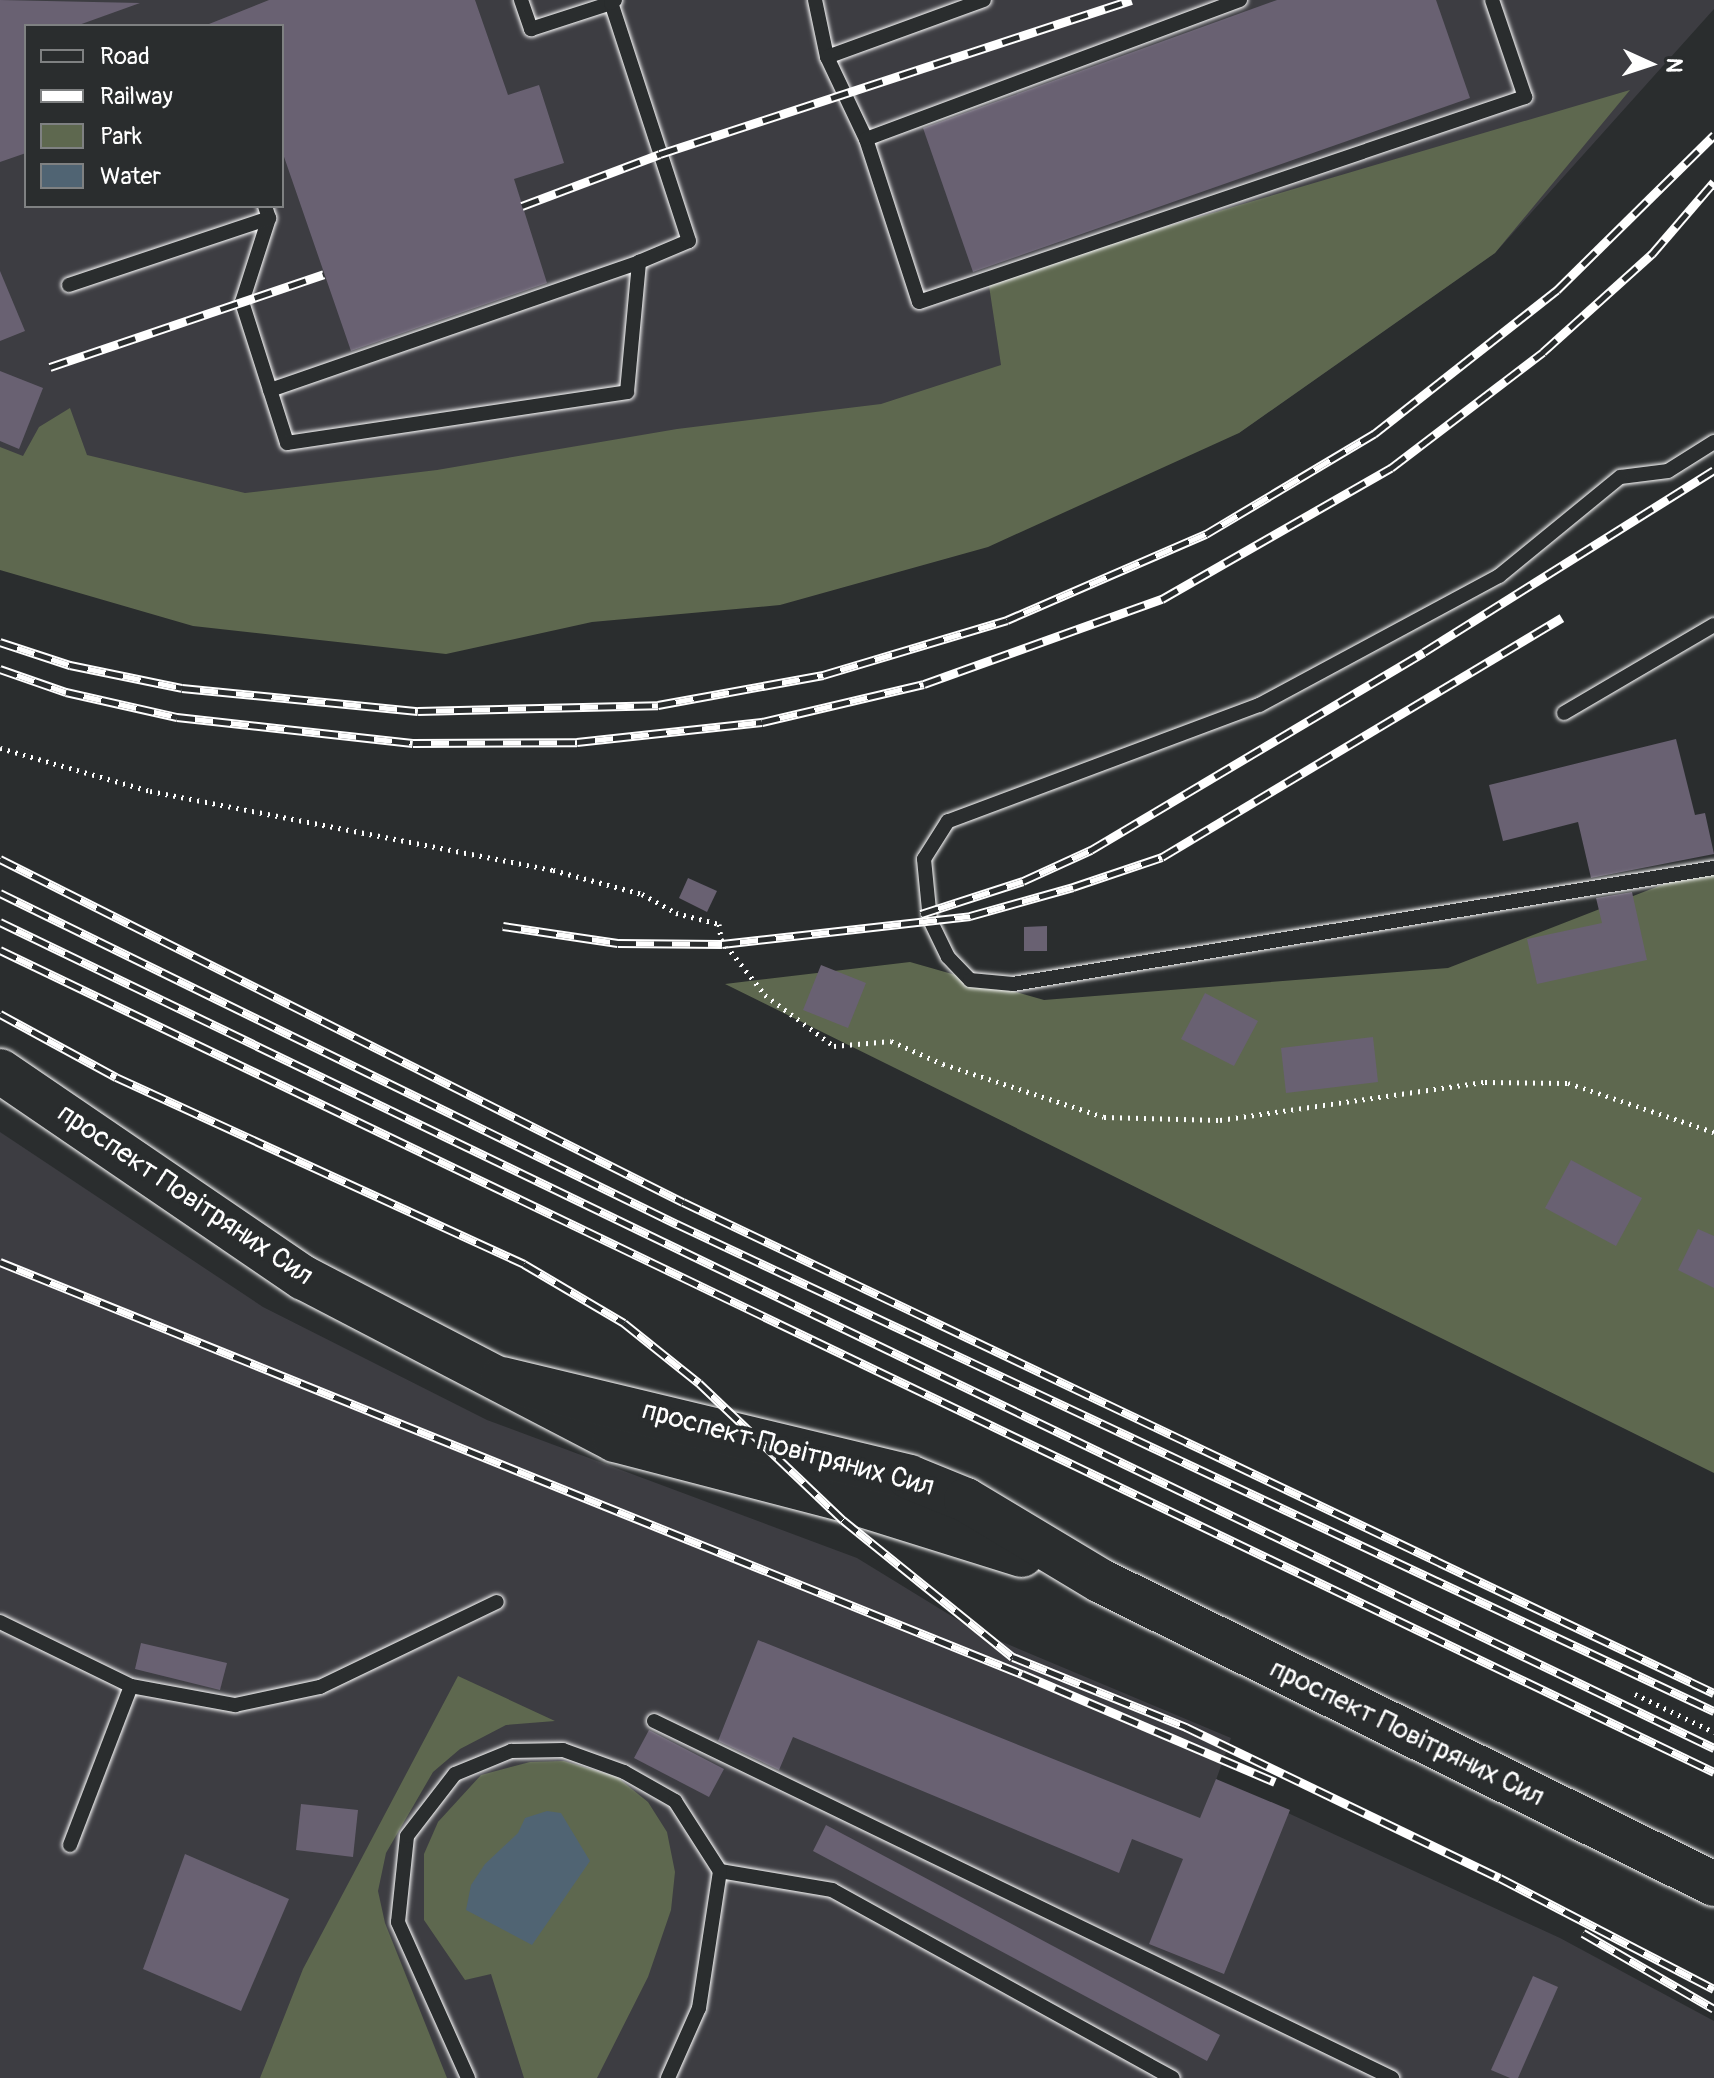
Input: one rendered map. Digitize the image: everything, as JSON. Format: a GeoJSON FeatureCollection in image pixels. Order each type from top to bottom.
{"type":"FeatureCollection","features":[{"type":"Feature","properties":{"kind":"main road","name":"проспект Повітряних Сил"},"geometry":{"type":"LineString","coordinates":[[0,1071],[304,1278],[502,1379],[909,1477],[966,1500],[1101,1581],[1714,1884]]}},
{"type":"Feature","properties":{"kind":"lane"},"geometry":{"type":"LineString","coordinates":[[270,390],[639,262],[689,241],[613,2],[531,29],[521,0]]}},
{"type":"Feature","properties":{"kind":"lane"},"geometry":{"type":"LineString","coordinates":[[815,0],[827,57],[866,139],[919,302],[1525,97],[1492,0]]}},
{"type":"Feature","properties":{"kind":"lane"},"geometry":{"type":"LineString","coordinates":[[827,57],[984,0]]}},
{"type":"Feature","properties":{"kind":"lane"},"geometry":{"type":"LineString","coordinates":[[866,139],[1240,0]]}},
{"type":"Feature","properties":{"kind":"lane"},"geometry":{"type":"LineString","coordinates":[[267,212],[242,302],[287,443],[627,392],[639,262]]}},
{"type":"Feature","properties":{"kind":"lane"},"geometry":{"type":"LineString","coordinates":[[69,285],[267,212]]}},
{"type":"Feature","properties":{"kind":"lane"},"geometry":{"type":"LineString","coordinates":[[1714,442],[1668,471],[1620,477],[1499,576],[1259,705],[948,821],[924,859],[930,920],[948,957],[970,980],[1013,984],[1714,868]]}},
{"type":"Feature","properties":{"kind":"lane"},"geometry":{"type":"LineString","coordinates":[[1564,713],[1714,625]]}},
{"type":"Feature","properties":{"kind":"lane"},"geometry":{"type":"LineString","coordinates":[[0,1622],[131,1686],[235,1705],[277,1700],[320,1687],[497,1602]]}},
{"type":"Feature","properties":{"kind":"lane"},"geometry":{"type":"LineString","coordinates":[[70,1845],[131,1686]]}},
{"type":"Feature","properties":{"kind":"lane"},"geometry":{"type":"LineString","coordinates":[[654,1721],[1392,2078]]}},
{"type":"Feature","properties":{"kind":"lane"},"geometry":{"type":"LineString","coordinates":[[468,2078],[398,1922],[407,1836],[455,1774],[511,1751],[563,1750],[624,1772],[675,1801],[720,1871],[699,2008],[668,2078]]}},
{"type":"Feature","properties":{"kind":"lane"},"geometry":{"type":"LineString","coordinates":[[720,1871],[832,1890],[1173,2078]]}},
{"type":"Feature","properties":{"kind":"path"},"geometry":{"type":"LineString","coordinates":[[0,748],[150,791],[553,870],[642,894],[676,913],[719,924],[721,939],[765,995],[834,1046],[891,1041],[943,1064],[1104,1117],[1220,1120],[1485,1082],[1568,1083],[1714,1132]]}},
{"type":"Feature","properties":{"kind":"path"},"geometry":{"type":"LineString","coordinates":[[1635,1694],[1714,1732]]}},
{"type":"Feature","properties":{"kind":"shaded area"},"geometry":{"type":"Polygon","coordinates":[[[0,0],[1714,0],[1714,9],[1495,253],[1239,433],[344,582],[0,483],[0,0]]]}},
{"type":"Feature","properties":{"kind":"shaded area"},"geometry":{"type":"Polygon","coordinates":[[[0,1132],[263,1307],[487,1420],[857,1558],[976,1631],[1231,1738],[1216,1780],[1560,1938],[1714,2021],[1714,2078],[0,2078],[0,1132]]]}},
{"type":"Feature","properties":{"kind":"green space"},"geometry":{"type":"Polygon","coordinates":[[[1630,90],[1495,253],[1239,433],[988,547],[780,605],[592,622],[446,654],[193,626],[0,570],[0,447],[23,456],[39,427],[70,408],[87,455],[245,493],[437,470],[677,429],[881,404],[1001,365],[988,279],[1630,90]]]}},
{"type":"Feature","properties":{"kind":"green space"},"geometry":{"type":"Polygon","coordinates":[[[1714,872],[1714,1473],[725,984],[910,962],[1044,1000],[1448,968],[1682,877],[1714,872]]]}},
{"type":"Feature","properties":{"kind":"green space"},"geometry":{"type":"Polygon","coordinates":[[[458,1676],[555,1721],[506,1725],[460,1749],[433,1772],[386,1853],[378,1891],[385,1923],[447,2078],[260,2078],[303,1969],[458,1676]]]}},
{"type":"Feature","properties":{"kind":"green space"},"geometry":{"type":"Polygon","coordinates":[[[564,1761],[617,1777],[648,1802],[667,1832],[675,1872],[671,1910],[648,1977],[597,2078],[524,2078],[491,1974],[465,1980],[424,1920],[424,1854],[438,1822],[481,1775],[530,1762],[564,1761]]]}},
{"type":"Feature","properties":{"kind":"water"},"geometry":{"type":"Polygon","coordinates":[[[547,1811],[561,1813],[590,1861],[532,1945],[466,1910],[471,1885],[485,1864],[518,1833],[525,1818],[547,1811]]]}},
{"type":"Feature","properties":{"kind":"building"},"geometry":{"type":"Polygon","coordinates":[[[0,0],[140,3],[82,24],[24,24],[24,154],[0,162],[0,0]]]}},
{"type":"Feature","properties":{"kind":"building"},"geometry":{"type":"Polygon","coordinates":[[[269,0],[475,0],[508,95],[539,85],[564,163],[514,179],[547,283],[351,351],[284,157],[284,24],[209,24],[269,0]]]}},
{"type":"Feature","properties":{"kind":"building"},"geometry":{"type":"Polygon","coordinates":[[[1277,0],[1436,0],[1470,98],[973,272],[923,128],[1277,0]]]}},
{"type":"Feature","properties":{"kind":"building"},"geometry":{"type":"Polygon","coordinates":[[[0,271],[25,331],[0,341],[0,271]]]}},
{"type":"Feature","properties":{"kind":"building"},"geometry":{"type":"Polygon","coordinates":[[[0,371],[43,388],[19,449],[0,441],[0,371]]]}},
{"type":"Feature","properties":{"kind":"building"},"geometry":{"type":"Polygon","coordinates":[[[1676,739],[1695,815],[1705,813],[1714,854],[1591,878],[1578,822],[1503,841],[1489,785],[1676,739]]]}},
{"type":"Feature","properties":{"kind":"building"},"geometry":{"type":"Polygon","coordinates":[[[688,878],[717,891],[707,912],[679,898],[688,878]]]}},
{"type":"Feature","properties":{"kind":"building"},"geometry":{"type":"Polygon","coordinates":[[[1632,892],[1647,960],[1537,984],[1527,939],[1602,923],[1596,898],[1632,892]]]}},
{"type":"Feature","properties":{"kind":"building"},"geometry":{"type":"Polygon","coordinates":[[[1047,926],[1047,951],[1024,951],[1024,927],[1047,926]]]}},
{"type":"Feature","properties":{"kind":"building"},"geometry":{"type":"Polygon","coordinates":[[[821,965],[866,983],[848,1028],[803,1010],[821,965]]]}},
{"type":"Feature","properties":{"kind":"building"},"geometry":{"type":"Polygon","coordinates":[[[1205,993],[1258,1021],[1234,1066],[1181,1039],[1205,993]]]}},
{"type":"Feature","properties":{"kind":"building"},"geometry":{"type":"Polygon","coordinates":[[[1373,1037],[1378,1082],[1286,1093],[1281,1048],[1373,1037]]]}},
{"type":"Feature","properties":{"kind":"building"},"geometry":{"type":"Polygon","coordinates":[[[1571,1160],[1642,1198],[1616,1246],[1545,1208],[1571,1160]]]}},
{"type":"Feature","properties":{"kind":"building"},"geometry":{"type":"Polygon","coordinates":[[[1698,1229],[1714,1236],[1714,1288],[1678,1270],[1698,1229]]]}},
{"type":"Feature","properties":{"kind":"building"},"geometry":{"type":"Polygon","coordinates":[[[758,1640],[1200,1818],[1216,1779],[1290,1810],[1224,1974],[1149,1944],[1183,1859],[1132,1839],[1119,1873],[793,1737],[779,1770],[718,1741],[758,1640]]]}},
{"type":"Feature","properties":{"kind":"building"},"geometry":{"type":"Polygon","coordinates":[[[141,1643],[227,1663],[220,1690],[135,1669],[141,1643]]]}},
{"type":"Feature","properties":{"kind":"building"},"geometry":{"type":"Polygon","coordinates":[[[649,1730],[724,1769],[709,1797],[634,1758],[649,1730]]]}},
{"type":"Feature","properties":{"kind":"building"},"geometry":{"type":"Polygon","coordinates":[[[301,1804],[358,1810],[353,1857],[296,1850],[301,1804]]]}},
{"type":"Feature","properties":{"kind":"building"},"geometry":{"type":"Polygon","coordinates":[[[826,1825],[1220,2035],[1207,2061],[813,1851],[826,1825]]]}},
{"type":"Feature","properties":{"kind":"building"},"geometry":{"type":"Polygon","coordinates":[[[185,1854],[289,1899],[241,2011],[143,1969],[185,1854]]]}},
{"type":"Feature","properties":{"kind":"building"},"geometry":{"type":"Polygon","coordinates":[[[1533,1976],[1558,1987],[1518,2078],[1510,2078],[1491,2070],[1533,1976]]]}},
{"type":"Feature","properties":{"kind":"railway"},"geometry":{"type":"LineString","coordinates":[[522,206],[660,154],[1132,0]]}},
{"type":"Feature","properties":{"kind":"railway"},"geometry":{"type":"LineString","coordinates":[[0,642],[70,665],[182,688],[418,711],[658,705],[823,675],[1007,620],[1206,534],[1374,434],[1557,290],[1714,135]]}},
{"type":"Feature","properties":{"kind":"railway"},"geometry":{"type":"LineString","coordinates":[[0,669],[66,692],[177,717],[413,743],[577,742],[762,722],[924,684],[1162,599],[1391,468],[1543,352],[1652,254],[1714,182]]}},
{"type":"Feature","properties":{"kind":"railway"},"geometry":{"type":"LineString","coordinates":[[50,367],[324,274]]}},
{"type":"Feature","properties":{"kind":"railway"},"geometry":{"type":"LineString","coordinates":[[921,914],[1023,881],[1091,850],[1424,652],[1714,470]]}},
{"type":"Feature","properties":{"kind":"railway"},"geometry":{"type":"LineString","coordinates":[[503,926],[618,943],[722,944],[970,916],[1073,887],[1162,857],[1562,618]]}},
{"type":"Feature","properties":{"kind":"railway"},"geometry":{"type":"LineString","coordinates":[[0,859],[683,1202],[1714,1693]]}},
{"type":"Feature","properties":{"kind":"railway"},"geometry":{"type":"LineString","coordinates":[[0,893],[677,1224],[1714,1711]]}},
{"type":"Feature","properties":{"kind":"railway"},"geometry":{"type":"LineString","coordinates":[[0,922],[1714,1748]]}},
{"type":"Feature","properties":{"kind":"railway"},"geometry":{"type":"LineString","coordinates":[[0,950],[1714,1772]]}},
{"type":"Feature","properties":{"kind":"railway"},"geometry":{"type":"LineString","coordinates":[[0,1014],[116,1077],[524,1264],[624,1323],[699,1383],[843,1520],[1013,1657],[1186,1727],[1500,1878],[1714,1989]]}},
{"type":"Feature","properties":{"kind":"railway"},"geometry":{"type":"LineString","coordinates":[[0,1262],[1022,1674],[1275,1782]]}},
{"type":"Feature","properties":{"kind":"railway"},"geometry":{"type":"LineString","coordinates":[[1583,1933],[1714,2009]]}}]}
